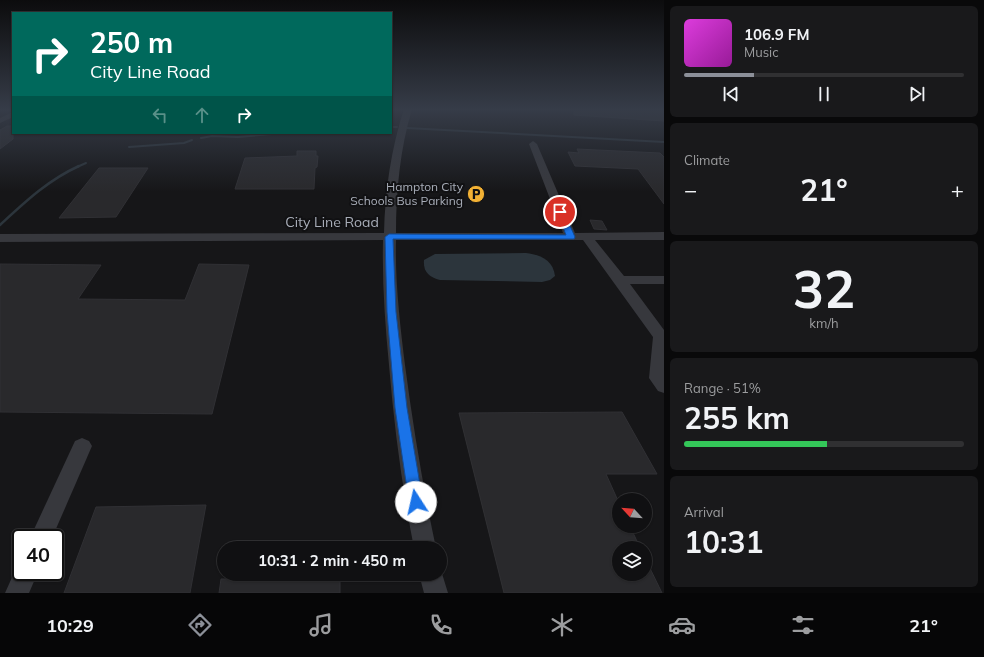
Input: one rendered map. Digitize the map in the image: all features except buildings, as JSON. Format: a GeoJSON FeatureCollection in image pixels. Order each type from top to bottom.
{"type":"FeatureCollection","features":[{"type":"Feature","properties":{"kind":"street"},"geometry":{"type":"LineString","coordinates":[[400,137],[394,168],[389,237],[391,312],[401,405],[424,541]]}},
{"type":"Feature","properties":{"kind":"street"},"geometry":{"type":"LineString","coordinates":[[533,144],[571,237]]}},
{"type":"Feature","properties":{"kind":"street","name":"City Line Road"},"geometry":{"type":"LineString","coordinates":[[0,238],[664,236]]}},
{"type":"Feature","properties":{"kind":"street"},"geometry":{"type":"LineString","coordinates":[[587,237],[661,337],[657,378],[664,387]]}},
{"type":"Feature","properties":{"kind":"street"},"geometry":{"type":"LineString","coordinates":[[620,280],[664,280]]}},
{"type":"Feature","properties":{"kind":"street"},"geometry":{"type":"LineString","coordinates":[[45,529],[82,446]]}},
{"type":"Feature","properties":{"kind":"street"},"geometry":{"type":"LineString","coordinates":[[17,593],[22,581]]}},
{"type":"Feature","properties":{"kind":"street"},"geometry":{"type":"LineString","coordinates":[[433,581],[436,593]]}},
{"type":"Feature","properties":{"kind":"shaded area"},"geometry":{"type":"Polygon","coordinates":[[[526,253],[537,255],[549,262],[554,270],[555,276],[550,280],[542,282],[440,280],[430,276],[426,271],[424,264],[424,260],[435,254],[526,253]]]}},
{"type":"Feature","properties":{"kind":"waterway"},"geometry":{"type":"LineString","coordinates":[[201,138],[208,137]]}},
{"type":"Feature","properties":{"kind":"waterway"},"geometry":{"type":"LineString","coordinates":[[230,137],[242,137]]}},
{"type":"Feature","properties":{"kind":"waterway"},"geometry":{"type":"LineString","coordinates":[[566,137],[664,142]]}},
{"type":"Feature","properties":{"kind":"waterway"},"geometry":{"type":"LineString","coordinates":[[129,147],[184,143],[192,140]]}},
{"type":"Feature","properties":{"kind":"waterway"},"geometry":{"type":"LineString","coordinates":[[78,167],[86,163]]}},
{"type":"Feature","properties":{"kind":"waterway"},"geometry":{"type":"LineString","coordinates":[[0,225],[47,185],[78,167]]}},
{"type":"Feature","properties":{"kind":"place","name":"Hampton City Schools Bus Parking"},"geometry":{"type":"Point","coordinates":[476,194]}},
{"type":"Feature","properties":{"kind":"route"},"geometry":{"type":"LineString","coordinates":[[416,502],[401,408],[391,312],[389,237],[571,237],[560,212]]}}]}
